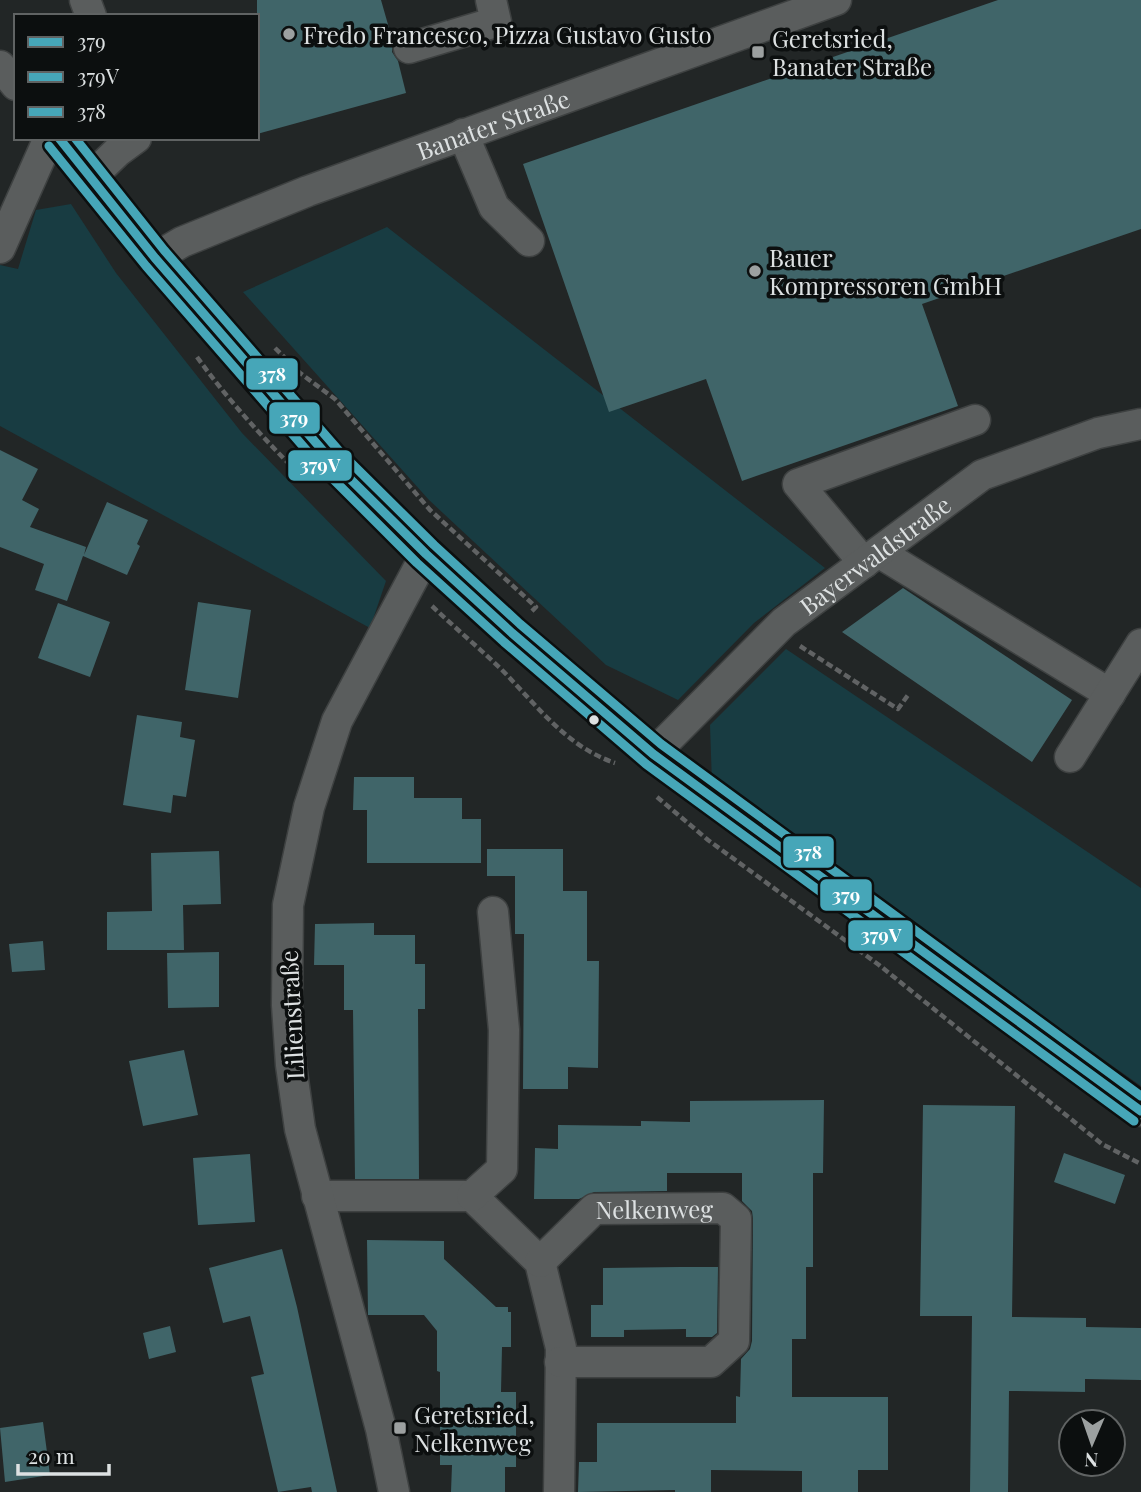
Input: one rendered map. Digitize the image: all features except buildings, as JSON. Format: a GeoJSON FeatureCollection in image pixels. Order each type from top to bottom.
{"type":"FeatureCollection","features":[{"type":"Feature","properties":{"kind":"street"},"geometry":{"type":"LineString","coordinates":[[409,48],[496,22],[491,0]]}},
{"type":"Feature","properties":{"kind":"street","name":"Banater Straße"},"geometry":{"type":"LineString","coordinates":[[155,258],[214,228],[463,134],[836,0]]}},
{"type":"Feature","properties":{"kind":"street"},"geometry":{"type":"LineString","coordinates":[[0,66],[14,83]]}},
{"type":"Feature","properties":{"kind":"street"},"geometry":{"type":"LineString","coordinates":[[463,134],[494,207],[529,242]]}},
{"type":"Feature","properties":{"kind":"street"},"geometry":{"type":"LineString","coordinates":[[0,248],[48,140]]}},
{"type":"Feature","properties":{"kind":"street"},"geometry":{"type":"LineString","coordinates":[[61,140],[155,258],[297,422],[426,554],[512,632],[653,754],[1141,1111]]}},
{"type":"Feature","properties":{"kind":"street"},"geometry":{"type":"LineString","coordinates":[[90,178],[133,140]]}},
{"type":"Feature","properties":{"kind":"street"},"geometry":{"type":"LineString","coordinates":[[975,420],[797,484],[872,558],[1110,694]]}},
{"type":"Feature","properties":{"kind":"street","name":"Bayerwaldstraße"},"geometry":{"type":"LineString","coordinates":[[653,754],[776,629],[982,475],[1098,433],[1141,424]]}},
{"type":"Feature","properties":{"kind":"street","name":"Lilienstraße"},"geometry":{"type":"LineString","coordinates":[[394,1492],[381,1429],[300,1129],[291,1065],[287,1005],[288,905],[309,807],[337,721],[426,554]]}},
{"type":"Feature","properties":{"kind":"street"},"geometry":{"type":"LineString","coordinates":[[1070,757],[1141,643]]}},
{"type":"Feature","properties":{"kind":"street"},"geometry":{"type":"LineString","coordinates":[[317,1196],[472,1196],[502,1168],[504,1030],[493,912]]}},
{"type":"Feature","properties":{"kind":"street"},"geometry":{"type":"LineString","coordinates":[[472,1196],[540,1262],[561,1348],[559,1492]]}},
{"type":"Feature","properties":{"kind":"street","name":"Nelkenweg"},"geometry":{"type":"LineString","coordinates":[[540,1262],[594,1209],[723,1208],[736,1219],[734,1342],[710,1362],[560,1362]]}},
{"type":"Feature","properties":{"kind":"path"},"geometry":{"type":"LineString","coordinates":[[270,344],[300,373],[335,400],[430,510],[536,607],[488,657]]}},
{"type":"Feature","properties":{"kind":"path"},"geometry":{"type":"LineString","coordinates":[[776,629],[898,709],[908,695]]}},
{"type":"Feature","properties":{"kind":"shaded area"},"geometry":{"type":"Polygon","coordinates":[[[71,204],[116,273],[242,433],[386,581],[370,628],[0,426],[0,265],[18,269],[36,210],[71,204]]]}},
{"type":"Feature","properties":{"kind":"shaded area"},"geometry":{"type":"Polygon","coordinates":[[[387,227],[825,568],[754,623],[678,700],[606,665],[429,500],[243,292],[387,227]]]}},
{"type":"Feature","properties":{"kind":"shaded area"},"geometry":{"type":"Polygon","coordinates":[[[786,649],[1141,888],[1141,1086],[712,784],[710,725],[786,649]]]}},
{"type":"Feature","properties":{"kind":"transit line","name":"379"},"geometry":{"type":"LineString","coordinates":[[61,140],[155,258],[331,460],[426,554],[512,633],[653,754],[1141,1111]]}},
{"type":"Feature","properties":{"kind":"transit line","name":"378"},"geometry":{"type":"LineString","coordinates":[[77,140],[164,250],[340,452],[434,545],[520,624],[661,744],[1141,1096]]}},
{"type":"Feature","properties":{"kind":"transit line","name":"379V"},"geometry":{"type":"LineString","coordinates":[[49,146],[146,266],[322,468],[417,563],[504,642],[646,764],[1134,1121]]}},
{"type":"Feature","properties":{"kind":"place","name":"Fredo Francesco, Pizza Gustavo Gusto"},"geometry":{"type":"Point","coordinates":[289,34]}},
{"type":"Feature","properties":{"kind":"place","name":"Geretsried, Banater Straße"},"geometry":{"type":"Point","coordinates":[758,52]}},
{"type":"Feature","properties":{"kind":"place","name":"Bauer Kompressoren GmbH"},"geometry":{"type":"Point","coordinates":[755,271]}},
{"type":"Feature","properties":{"kind":"place","name":"Geretsried, Nelkenweg"},"geometry":{"type":"Point","coordinates":[400,1428]}}]}
